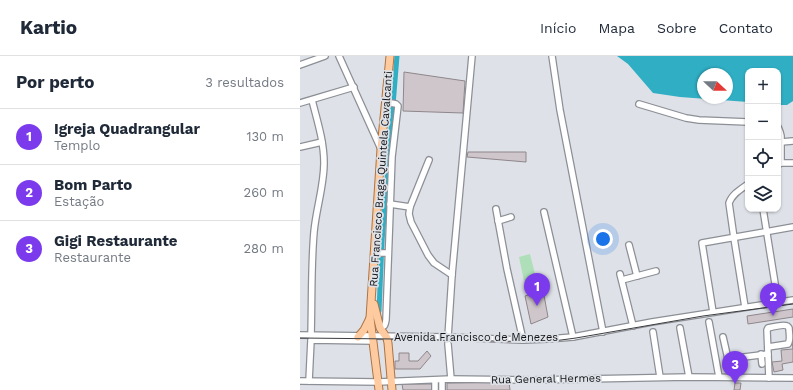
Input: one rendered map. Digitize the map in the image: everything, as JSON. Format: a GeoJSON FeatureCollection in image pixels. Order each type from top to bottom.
{"type":"FeatureCollection","features":[{"type":"Feature","properties":{"kind":"main road","name":"Rua Francisco Braga Quintela Cavalcanti"},"geometry":{"type":"LineString","coordinates":[[379,390],[370,318],[376,253],[381,149],[392,103],[389,65],[390,56]]}},
{"type":"Feature","properties":{"kind":"main road"},"geometry":{"type":"LineString","coordinates":[[372,294],[380,328],[388,343],[392,390]]}},
{"type":"Feature","properties":{"kind":"main road"},"geometry":{"type":"LineString","coordinates":[[358,337],[364,330],[370,318]]}},
{"type":"Feature","properties":{"kind":"main road"},"geometry":{"type":"LineString","coordinates":[[376,359],[380,355],[389,357]]}},
{"type":"Feature","properties":{"kind":"street"},"geometry":{"type":"LineString","coordinates":[[300,65],[324,56]]}},
{"type":"Feature","properties":{"kind":"street"},"geometry":{"type":"LineString","coordinates":[[340,56],[381,149]]}},
{"type":"Feature","properties":{"kind":"street"},"geometry":{"type":"LineString","coordinates":[[451,379],[448,341],[452,275],[472,56]]}},
{"type":"Feature","properties":{"kind":"street"},"geometry":{"type":"LineString","coordinates":[[552,56],[560,110],[603,332]]}},
{"type":"Feature","properties":{"kind":"street"},"geometry":{"type":"LineString","coordinates":[[300,103],[354,88]]}},
{"type":"Feature","properties":{"kind":"street"},"geometry":{"type":"LineString","coordinates":[[309,381],[314,230],[321,192],[324,163],[322,142],[312,100]]}},
{"type":"Feature","properties":{"kind":"street"},"geometry":{"type":"LineString","coordinates":[[380,328],[384,327],[385,325],[386,253],[392,157],[398,106],[392,103]]}},
{"type":"Feature","properties":{"kind":"street"},"geometry":{"type":"LineString","coordinates":[[639,104],[686,118],[745,122]]}},
{"type":"Feature","properties":{"kind":"street"},"geometry":{"type":"LineString","coordinates":[[781,142],[793,141]]}},
{"type":"Feature","properties":{"kind":"street"},"geometry":{"type":"LineString","coordinates":[[300,147],[322,142]]}},
{"type":"Feature","properties":{"kind":"street"},"geometry":{"type":"LineString","coordinates":[[429,160],[410,207],[409,214],[411,222],[428,255],[434,263],[452,275]]}},
{"type":"Feature","properties":{"kind":"street"},"geometry":{"type":"LineString","coordinates":[[781,164],[793,163]]}},
{"type":"Feature","properties":{"kind":"street"},"geometry":{"type":"LineString","coordinates":[[745,186],[733,195],[729,203],[745,307]]}},
{"type":"Feature","properties":{"kind":"street"},"geometry":{"type":"LineString","coordinates":[[390,204],[410,207]]}},
{"type":"Feature","properties":{"kind":"street"},"geometry":{"type":"LineString","coordinates":[[496,210],[507,269],[523,340]]}},
{"type":"Feature","properties":{"kind":"street"},"geometry":{"type":"LineString","coordinates":[[544,212],[573,337]]}},
{"type":"Feature","properties":{"kind":"street"},"geometry":{"type":"LineString","coordinates":[[764,212],[778,302]]}},
{"type":"Feature","properties":{"kind":"street"},"geometry":{"type":"LineString","coordinates":[[498,220],[511,217]]}},
{"type":"Feature","properties":{"kind":"street"},"geometry":{"type":"LineString","coordinates":[[713,312],[702,243],[793,227]]}},
{"type":"Feature","properties":{"kind":"street"},"geometry":{"type":"LineString","coordinates":[[629,245],[637,276]]}},
{"type":"Feature","properties":{"kind":"street"},"geometry":{"type":"LineString","coordinates":[[376,253],[386,253]]}},
{"type":"Feature","properties":{"kind":"street"},"geometry":{"type":"LineString","coordinates":[[633,326],[621,277],[637,276],[656,271]]}},
{"type":"Feature","properties":{"kind":"street","name":"Avenida Francisco de Menezes"},"geometry":{"type":"LineString","coordinates":[[300,335],[311,338],[358,337],[372,339],[386,337],[448,341],[523,340],[573,337],[713,312],[793,300]]}},
{"type":"Feature","properties":{"kind":"street"},"geometry":{"type":"LineString","coordinates":[[710,322],[719,377]]}},
{"type":"Feature","properties":{"kind":"street"},"geometry":{"type":"LineString","coordinates":[[762,364],[764,354],[768,346],[766,332],[768,328],[786,326],[789,328],[790,341],[788,344],[768,346]]}},
{"type":"Feature","properties":{"kind":"street"},"geometry":{"type":"LineString","coordinates":[[680,328],[689,377]]}},
{"type":"Feature","properties":{"kind":"street"},"geometry":{"type":"LineString","coordinates":[[653,332],[660,377]]}},
{"type":"Feature","properties":{"kind":"street"},"geometry":{"type":"LineString","coordinates":[[311,338],[372,339]]}},
{"type":"Feature","properties":{"kind":"street"},"geometry":{"type":"LineString","coordinates":[[723,338],[730,368]]}},
{"type":"Feature","properties":{"kind":"street"},"geometry":{"type":"LineString","coordinates":[[728,358],[764,354]]}},
{"type":"Feature","properties":{"kind":"street"},"geometry":{"type":"LineString","coordinates":[[764,354],[769,378]]}},
{"type":"Feature","properties":{"kind":"street","name":"Rua General Hermes"},"geometry":{"type":"LineString","coordinates":[[300,381],[392,382],[451,379],[533,380],[660,377],[793,378]]}},
{"type":"Feature","properties":{"kind":"street"},"geometry":{"type":"LineString","coordinates":[[435,380],[435,390]]}},
{"type":"Feature","properties":{"kind":"street"},"geometry":{"type":"LineString","coordinates":[[442,380],[442,390]]}},
{"type":"Feature","properties":{"kind":"green space"},"geometry":{"type":"Polygon","coordinates":[[[530,254],[536,278],[524,281],[519,257],[530,254]]]}},
{"type":"Feature","properties":{"kind":"water"},"geometry":{"type":"Polygon","coordinates":[[[617,56],[793,56],[793,101],[787,105],[781,105],[781,68],[745,68],[745,102],[733,101],[733,68],[697,68],[697,98],[653,93],[628,64],[617,56]]]}},
{"type":"Feature","properties":{"kind":"building"},"geometry":{"type":"Polygon","coordinates":[[[404,72],[465,81],[463,113],[403,111],[404,72]]]}},
{"type":"Feature","properties":{"kind":"building"},"geometry":{"type":"Polygon","coordinates":[[[468,152],[526,152],[526,162],[467,157],[468,152]]]}},
{"type":"Feature","properties":{"kind":"building"},"geometry":{"type":"Polygon","coordinates":[[[543,290],[548,317],[531,324],[525,296],[543,290]]]}},
{"type":"Feature","properties":{"kind":"building"},"geometry":{"type":"Polygon","coordinates":[[[793,309],[793,317],[748,324],[747,316],[793,309]]]}},
{"type":"Feature","properties":{"kind":"building"},"geometry":{"type":"Polygon","coordinates":[[[793,349],[793,362],[782,364],[783,370],[774,372],[772,362],[782,361],[781,350],[793,349]]]}},
{"type":"Feature","properties":{"kind":"building"},"geometry":{"type":"Polygon","coordinates":[[[427,351],[431,356],[420,369],[395,369],[395,361],[399,361],[399,353],[409,353],[409,361],[418,361],[427,351]]]}},
{"type":"Feature","properties":{"kind":"building"},"geometry":{"type":"Polygon","coordinates":[[[509,382],[510,390],[447,390],[447,383],[509,382]]]}},
{"type":"Feature","properties":{"kind":"building"},"geometry":{"type":"Polygon","coordinates":[[[735,383],[741,383],[740,390],[734,390],[735,383]]]}},
{"type":"Feature","properties":{"kind":"building"},"geometry":{"type":"Polygon","coordinates":[[[402,384],[432,384],[432,390],[403,390],[402,384]]]}},
{"type":"Feature","properties":{"kind":"waterway"},"geometry":{"type":"LineString","coordinates":[[379,311],[382,241],[397,56]]}},
{"type":"Feature","properties":{"kind":"tram line"},"geometry":{"type":"LineString","coordinates":[[300,338],[546,342],[703,316],[793,304]]}},
{"type":"Feature","properties":{"kind":"place","name":"Igreja Quadrangular"},"geometry":{"type":"Point","coordinates":[537,306]}},
{"type":"Feature","properties":{"kind":"place","name":"Bom Parto"},"geometry":{"type":"Point","coordinates":[773,316]}},
{"type":"Feature","properties":{"kind":"place","name":"Gigi Restaurante"},"geometry":{"type":"Point","coordinates":[735,384]}}]}
